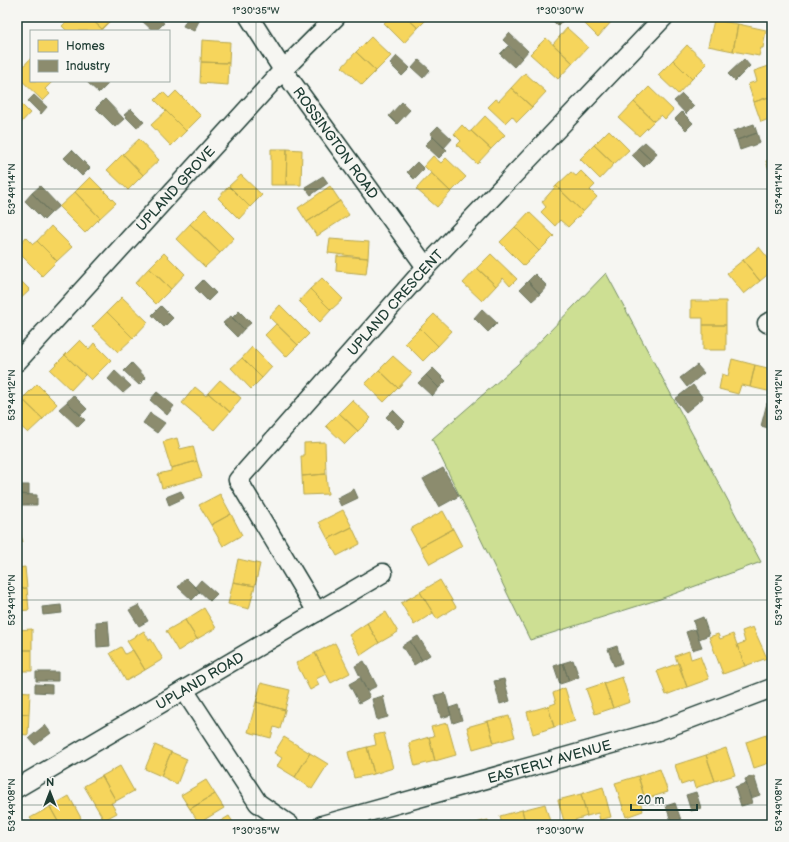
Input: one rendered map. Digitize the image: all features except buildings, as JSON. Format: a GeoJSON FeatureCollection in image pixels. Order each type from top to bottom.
{"type":"FeatureCollection","features":[{"type":"Feature","properties":{"kind":"street","name":"ROSSINGTON ROAD"},"geometry":{"type":"LineString","coordinates":[[249,17],[283,70],[426,267]]}},
{"type":"Feature","properties":{"kind":"street","name":"UPLAND GROVE"},"geometry":{"type":"LineString","coordinates":[[17,362],[283,70],[336,17]]}},
{"type":"Feature","properties":{"kind":"street","name":"UPLAND CRESCENT"},"geometry":{"type":"LineString","coordinates":[[317,612],[238,480],[426,267],[664,17]]}},
{"type":"Feature","properties":{"kind":"street","name":"UPLAND ROAD"},"geometry":{"type":"LineString","coordinates":[[17,788],[383,573]]}},
{"type":"Feature","properties":{"kind":"street","name":"EASTERLY AVENUE"},"geometry":{"type":"LineString","coordinates":[[322,825],[658,731],[772,688]]}},
{"type":"Feature","properties":{"kind":"street"},"geometry":{"type":"LineString","coordinates":[[184,690],[258,804],[290,825]]}},
{"type":"Feature","properties":{"kind":"green space"},"geometry":{"type":"Polygon","coordinates":[[[606,273],[761,562],[660,599],[530,640],[432,439],[517,365],[606,273]]]}}]}
